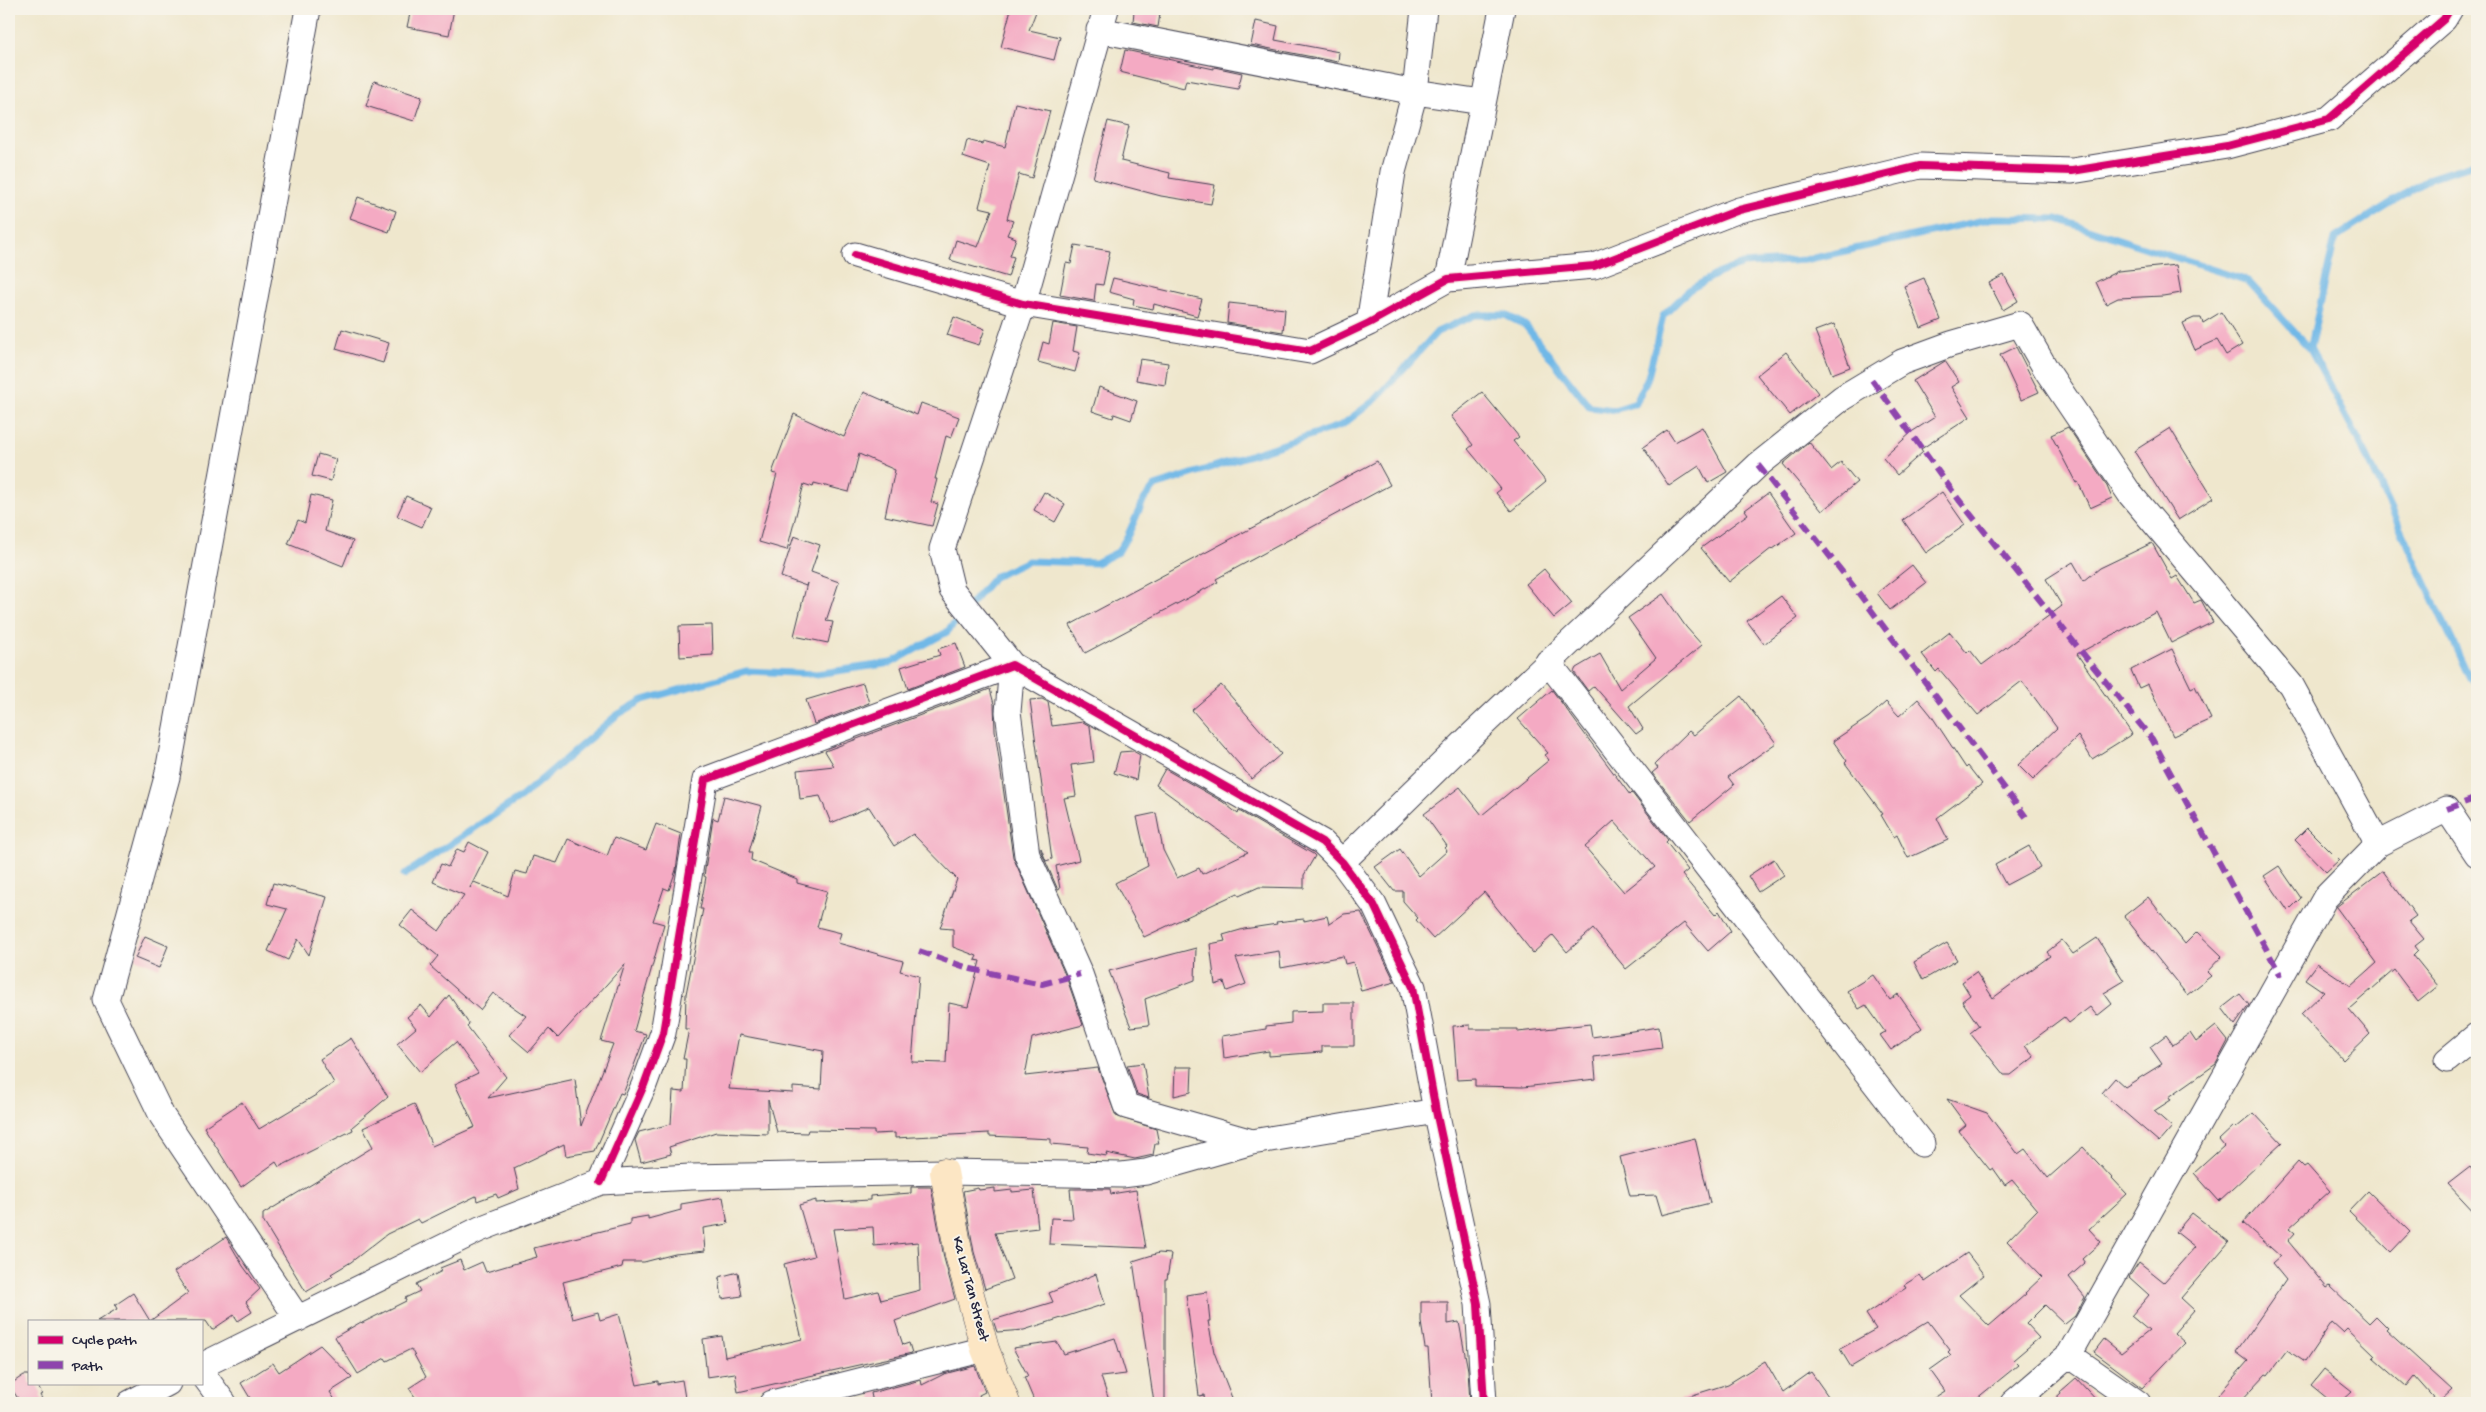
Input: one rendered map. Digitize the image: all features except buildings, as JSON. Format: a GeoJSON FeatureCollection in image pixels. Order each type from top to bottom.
{"type":"FeatureCollection","features":[{"type":"Feature","properties":{"kind":"street"},"geometry":{"type":"LineString","coordinates":[[298,1319],[162,1116],[106,1000],[167,777],[308,9]]}},
{"type":"Feature","properties":{"kind":"street"},"geometry":{"type":"LineString","coordinates":[[1369,323],[1393,172],[1415,92],[1424,9]]}},
{"type":"Feature","properties":{"kind":"street"},"geometry":{"type":"LineString","coordinates":[[1448,279],[1502,9]]}},
{"type":"Feature","properties":{"kind":"street"},"geometry":{"type":"LineString","coordinates":[[855,255],[1022,304],[1310,351],[1369,323],[1448,279],[1594,266],[1739,210],[1920,166],[2072,171],[2227,146],[2329,119],[2444,19],[2450,9]]}},
{"type":"Feature","properties":{"kind":"street"},"geometry":{"type":"LineString","coordinates":[[1482,102],[1415,92],[1103,19],[1022,304],[942,549],[952,590],[1012,665],[1322,842],[1342,862],[1374,905],[1413,988],[1436,1110],[1478,1304],[1484,1403]]}},
{"type":"Feature","properties":{"kind":"street"},"geometry":{"type":"LineString","coordinates":[[1342,862],[1548,662],[1758,466],[1842,398],[1902,362],[1951,344],[2020,324],[2047,371],[2130,494],[2291,685],[2378,844]]}},
{"type":"Feature","properties":{"kind":"street"},"geometry":{"type":"LineString","coordinates":[[1548,662],[1922,1144]]}},
{"type":"Feature","properties":{"kind":"street"},"geometry":{"type":"LineString","coordinates":[[601,1182],[644,1085],[663,1033],[705,780],[1012,665]]}},
{"type":"Feature","properties":{"kind":"street"},"geometry":{"type":"LineString","coordinates":[[1012,665],[1008,712],[1027,855],[1080,974],[1126,1106],[1252,1142]]}},
{"type":"Feature","properties":{"kind":"street"},"geometry":{"type":"LineString","coordinates":[[2013,1403],[2069,1355],[2324,898],[2378,844],[2447,810],[2477,854]]}},
{"type":"Feature","properties":{"kind":"street"},"geometry":{"type":"LineString","coordinates":[[2447,1060],[2477,1035]]}},
{"type":"Feature","properties":{"kind":"street"},"geometry":{"type":"LineString","coordinates":[[202,1366],[480,1229],[601,1182],[690,1177],[944,1172],[1122,1175],[1146,1172],[1252,1142],[1436,1110]]}},
{"type":"Feature","properties":{"kind":"street","name":"Ka Lar Tan Street"},"geometry":{"type":"LineString","coordinates":[[944,1172],[959,1255],[986,1349],[1006,1403]]}},
{"type":"Feature","properties":{"kind":"street"},"geometry":{"type":"LineString","coordinates":[[772,1403],[986,1349]]}},
{"type":"Feature","properties":{"kind":"street"},"geometry":{"type":"LineString","coordinates":[[2069,1355],[2138,1403]]}},
{"type":"Feature","properties":{"kind":"street"},"geometry":{"type":"LineString","coordinates":[[202,1373],[224,1403]]}},
{"type":"Feature","properties":{"kind":"street"},"geometry":{"type":"LineString","coordinates":[[130,1403],[166,1384]]}},
{"type":"Feature","properties":{"kind":"waterway"},"geometry":{"type":"LineString","coordinates":[[2310,349],[2335,238],[2430,178],[2477,163]]}},
{"type":"Feature","properties":{"kind":"waterway"},"geometry":{"type":"LineString","coordinates":[[404,875],[521,797],[617,715],[643,700],[746,671],[816,674],[891,663],[947,632],[994,577],[1028,561],[1096,563],[1118,552],[1143,501],[1155,486],[1342,425],[1376,399],[1437,332],[1475,315],[1505,315],[1525,325],[1590,407],[1614,410],[1636,403],[1648,377],[1663,316],[1689,290],[1719,273],[1743,264],[1805,260],[1993,218],[2057,219],[2248,281],[2310,349],[2365,452],[2470,679],[2477,686]]}},
{"type":"Feature","properties":{"kind":"marked path"},"geometry":{"type":"LineString","coordinates":[[1872,380],[1959,500],[2152,739],[2281,976]]}},
{"type":"Feature","properties":{"kind":"marked path"},"geometry":{"type":"LineString","coordinates":[[1758,465],[1854,587],[2026,817]]}},
{"type":"Feature","properties":{"kind":"marked path"},"geometry":{"type":"LineString","coordinates":[[2447,809],[2477,798]]}},
{"type":"Feature","properties":{"kind":"marked path"},"geometry":{"type":"LineString","coordinates":[[919,951],[971,969],[1042,984],[1080,974]]}},
{"type":"Feature","properties":{"kind":"cycle path"},"geometry":{"type":"LineString","coordinates":[[855,255],[1023,304],[1310,351],[1369,323],[1448,279],[1594,266],[1739,210],[1920,166],[2072,171],[2227,146],[2329,119],[2444,19],[2450,9]]}},
{"type":"Feature","properties":{"kind":"cycle path"},"geometry":{"type":"LineString","coordinates":[[601,1182],[644,1085],[663,1033],[705,780],[1012,665],[1322,842],[1342,862],[1374,905],[1413,987],[1436,1111],[1478,1304],[1484,1403]]}}]}
